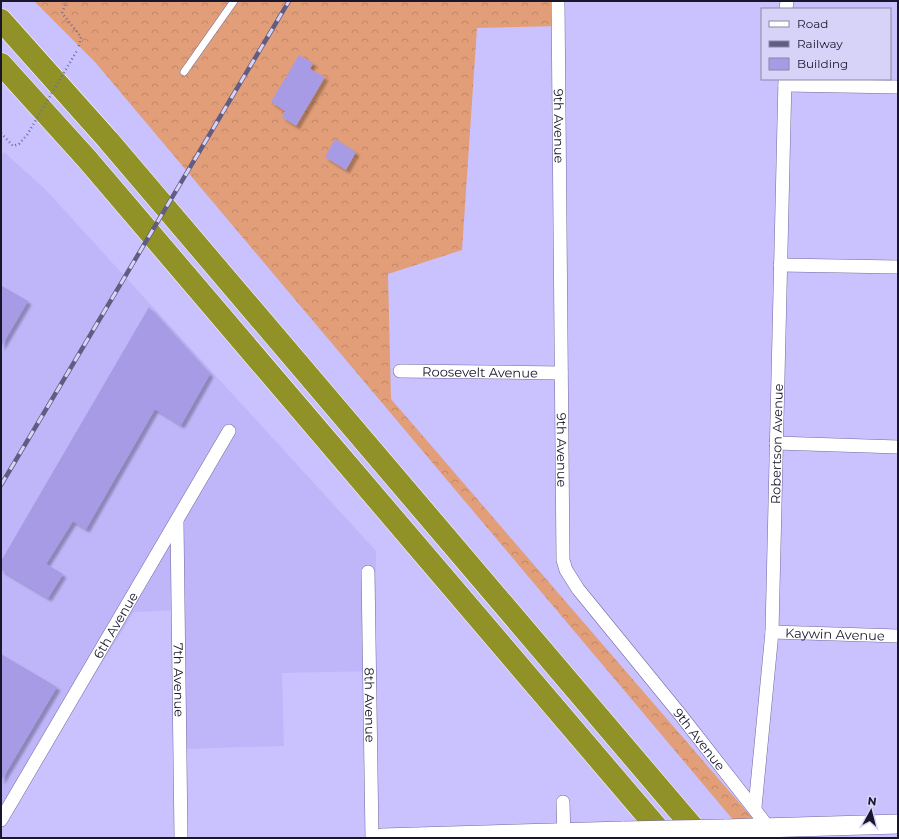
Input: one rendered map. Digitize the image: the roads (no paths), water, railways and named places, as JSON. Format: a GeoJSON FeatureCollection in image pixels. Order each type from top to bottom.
{"type":"FeatureCollection","features":[{"type":"Feature","properties":{"kind":"highway"},"geometry":{"type":"LineString","coordinates":[[1,20],[108,140],[702,838]]}},
{"type":"Feature","properties":{"kind":"highway"},"geometry":{"type":"LineString","coordinates":[[1,23],[28,50]]}},
{"type":"Feature","properties":{"kind":"highway"},"geometry":{"type":"LineString","coordinates":[[1,64],[87,160],[666,838]]}},
{"type":"Feature","properties":{"kind":"street","name":"9th Avenue"},"geometry":{"type":"LineString","coordinates":[[558,1],[563,560],[566,570],[578,590],[755,807],[769,828]]}},
{"type":"Feature","properties":{"kind":"street"},"geometry":{"type":"LineString","coordinates":[[785,82],[898,88]]}},
{"type":"Feature","properties":{"kind":"street","name":"Robertson Avenue"},"geometry":{"type":"LineString","coordinates":[[755,807],[772,632],[785,82]]}},
{"type":"Feature","properties":{"kind":"street"},"geometry":{"type":"LineString","coordinates":[[780,265],[898,267]]}},
{"type":"Feature","properties":{"kind":"street","name":"Roosevelt Avenue"},"geometry":{"type":"LineString","coordinates":[[400,370],[561,373]]}},
{"type":"Feature","properties":{"kind":"street","name":"6th Avenue"},"geometry":{"type":"LineString","coordinates":[[1,820],[229,431]]}},
{"type":"Feature","properties":{"kind":"street"},"geometry":{"type":"LineString","coordinates":[[776,443],[898,447]]}},
{"type":"Feature","properties":{"kind":"street","name":"7th Avenue"},"geometry":{"type":"LineString","coordinates":[[177,522],[181,838]]}},
{"type":"Feature","properties":{"kind":"street","name":"8th Avenue"},"geometry":{"type":"LineString","coordinates":[[368,572],[372,838]]}},
{"type":"Feature","properties":{"kind":"street","name":"Kaywin Avenue"},"geometry":{"type":"LineString","coordinates":[[772,632],[898,636]]}},
{"type":"Feature","properties":{"kind":"street"},"geometry":{"type":"LineString","coordinates":[[563,802],[564,836]]}},
{"type":"Feature","properties":{"kind":"street"},"geometry":{"type":"LineString","coordinates":[[382,838],[564,836],[624,831],[898,824]]}},
{"type":"Feature","properties":{"kind":"lane"},"geometry":{"type":"LineString","coordinates":[[184,72],[234,1]]}},
{"type":"Feature","properties":{"kind":"railway"},"geometry":{"type":"LineString","coordinates":[[1,485],[289,1]]}}]}
